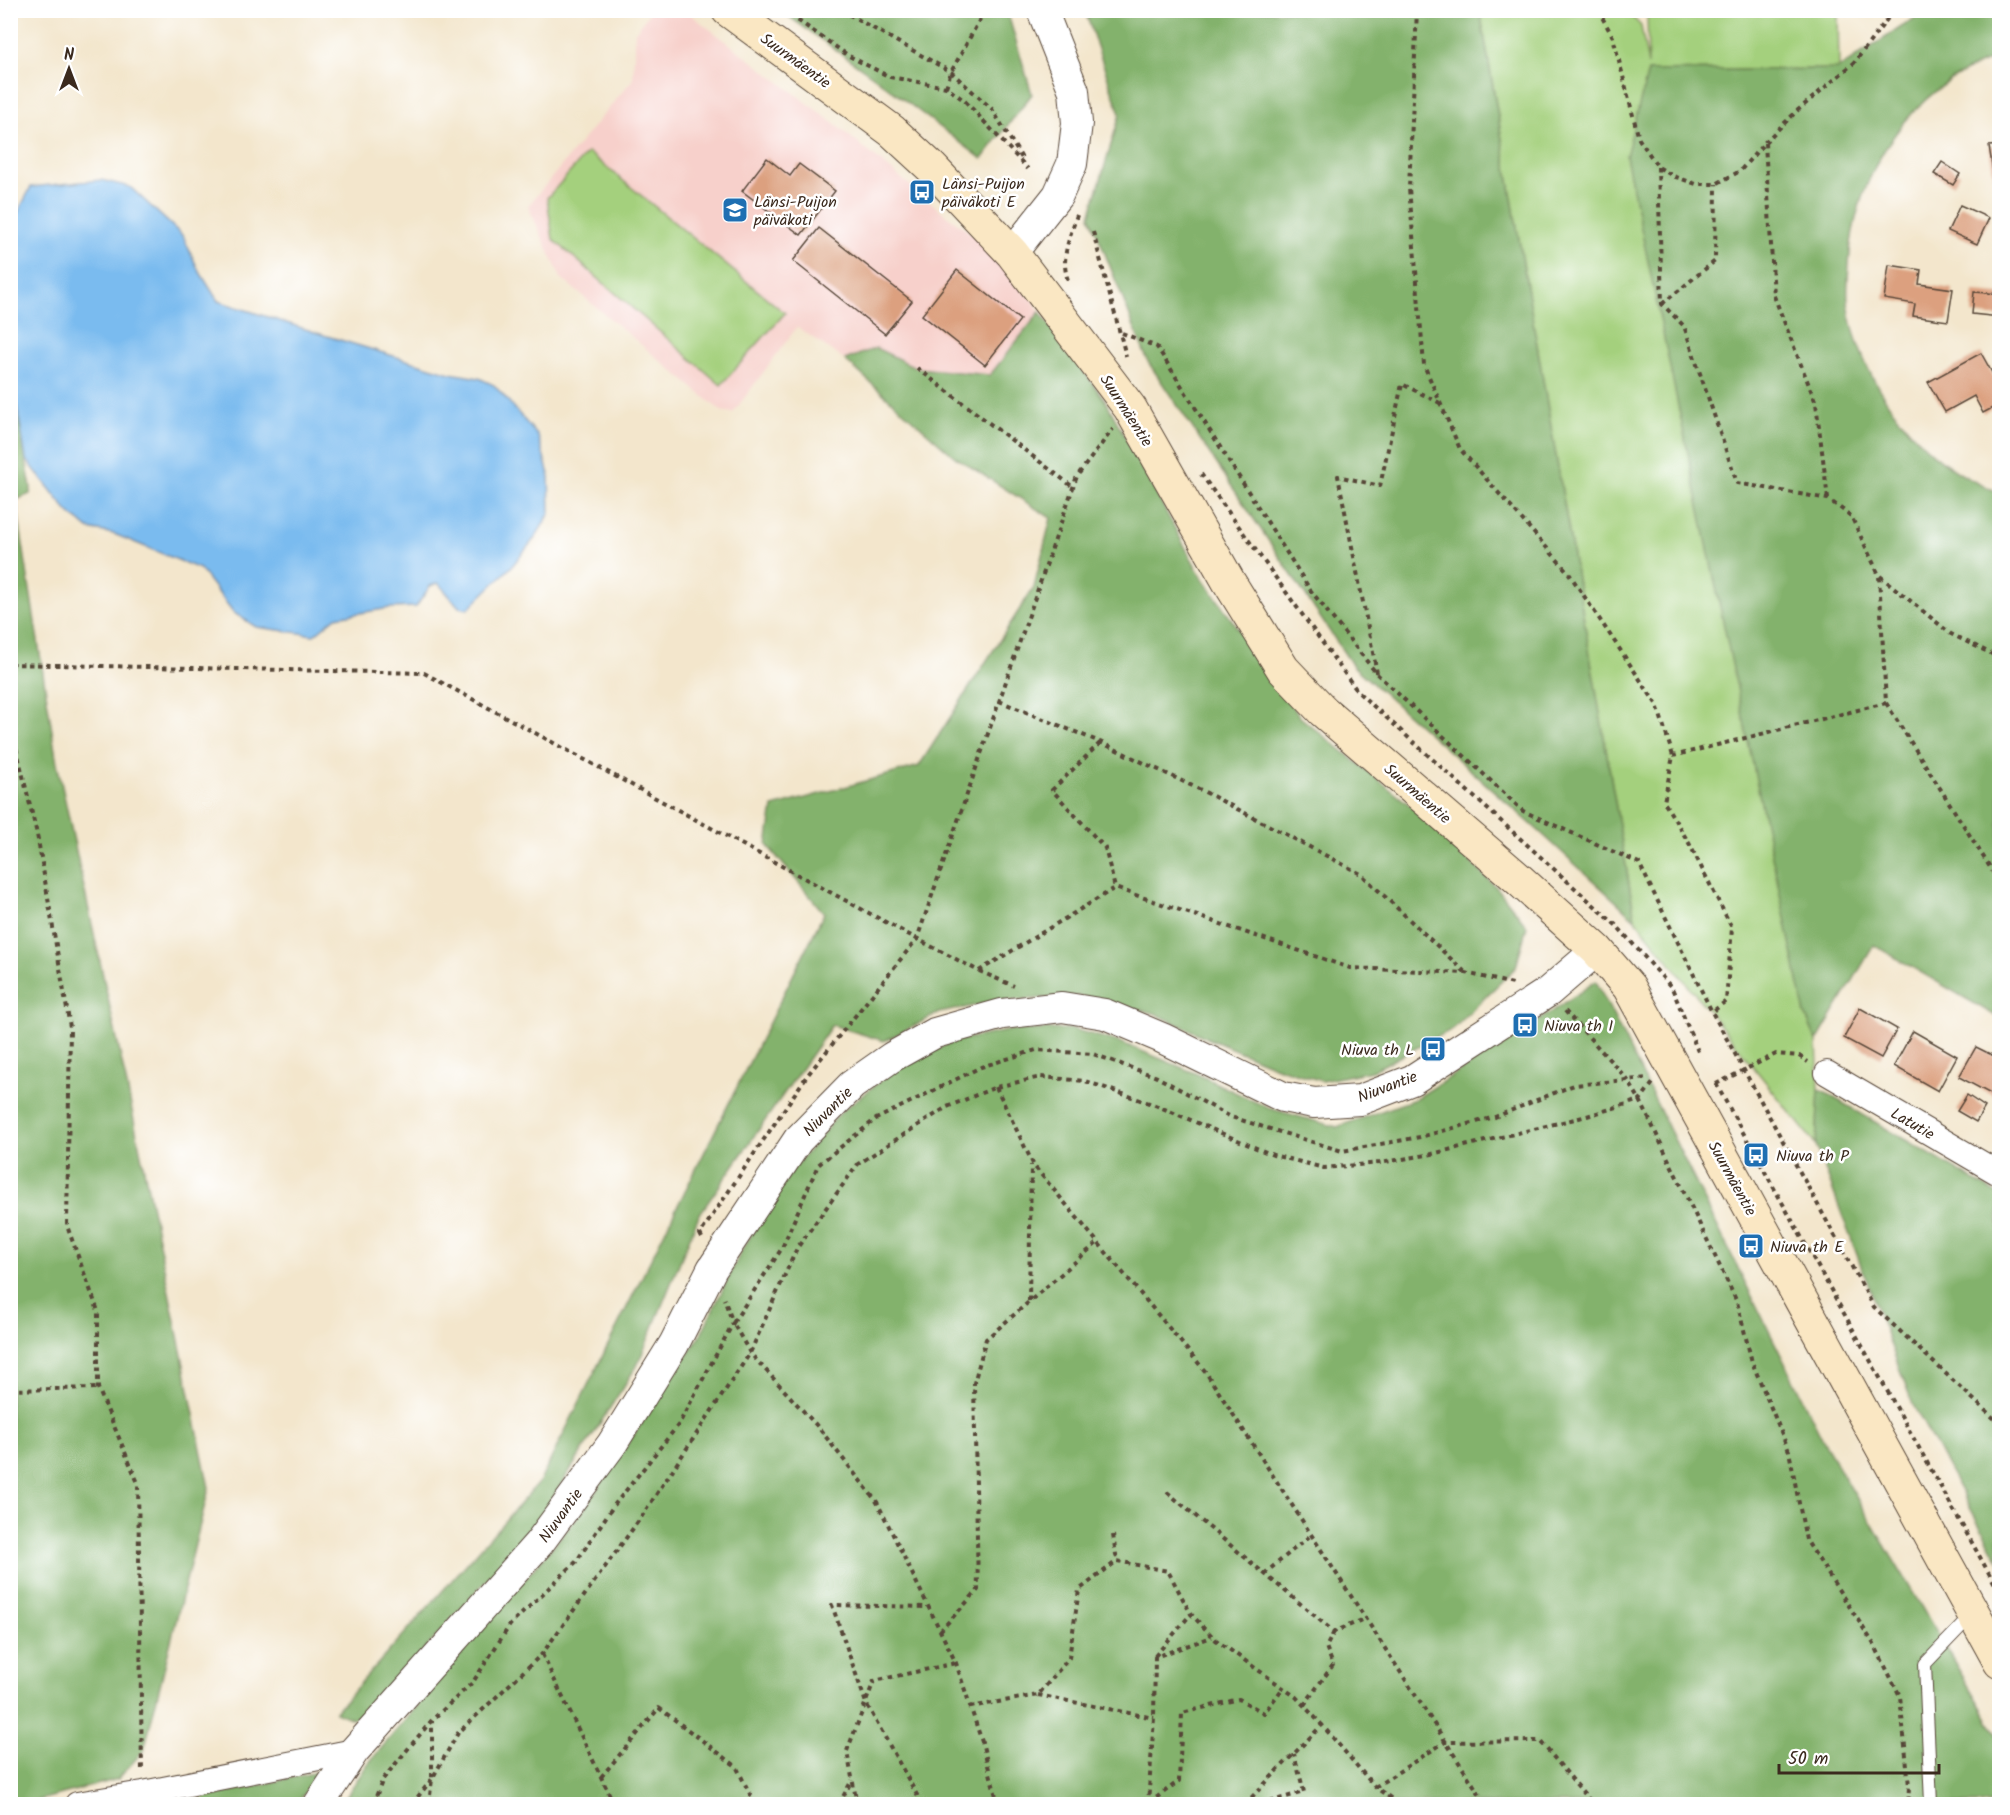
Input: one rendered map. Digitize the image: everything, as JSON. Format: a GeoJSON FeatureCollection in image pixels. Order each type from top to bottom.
{"type":"FeatureCollection","features":[{"type":"Feature","properties":{"kind":"main road","name":"Suurmäentie"},"geometry":{"type":"LineString","coordinates":[[728,10],[892,131],[931,167],[1012,253],[1130,408],[1228,582],[1283,669],[1323,711],[1515,876],[1597,950],[1629,987],[2000,1662]]}},
{"type":"Feature","properties":{"kind":"street"},"geometry":{"type":"LineString","coordinates":[[1012,253],[1058,195],[1072,164],[1077,123],[1074,91],[1042,10]]}},
{"type":"Feature","properties":{"kind":"street","name":"Niuvantie"},"geometry":{"type":"LineString","coordinates":[[319,1804],[354,1751],[539,1543],[612,1444],[674,1344],[712,1269],[798,1140],[852,1085],[892,1057],[935,1033],[1002,1014],[1062,1007],[1105,1014],[1162,1038],[1283,1097],[1314,1103],[1360,1100],[1412,1080],[1548,992],[1597,950]]}},
{"type":"Feature","properties":{"kind":"street","name":"Latutie"},"geometry":{"type":"LineString","coordinates":[[1827,1073],[2000,1174]]}},
{"type":"Feature","properties":{"kind":"street"},"geometry":{"type":"LineString","coordinates":[[77,1804],[354,1751]]}},
{"type":"Feature","properties":{"kind":"lane"},"geometry":{"type":"LineString","coordinates":[[1931,1804],[1925,1664],[1973,1614]]}},
{"type":"Feature","properties":{"kind":"path"},"geometry":{"type":"LineString","coordinates":[[783,10],[849,56],[890,77],[946,87],[965,101],[1028,169],[992,110],[951,72],[841,10]]}},
{"type":"Feature","properties":{"kind":"path"},"geometry":{"type":"LineString","coordinates":[[946,87],[951,72],[985,10]]}},
{"type":"Feature","properties":{"kind":"path"},"geometry":{"type":"LineString","coordinates":[[1417,10],[1409,188],[1424,365],[1460,449],[1568,572],[1657,705],[1673,756],[1664,802],[1689,843],[1732,928],[1726,1000],[1713,1012]]}},
{"type":"Feature","properties":{"kind":"path"},"geometry":{"type":"LineString","coordinates":[[1598,10],[1613,37],[1639,139],[1658,167],[1673,176],[1696,184],[1716,184],[1740,171],[1798,110],[1854,63],[1894,10]]}},
{"type":"Feature","properties":{"kind":"path"},"geometry":{"type":"LineString","coordinates":[[1766,142],[1774,296],[1816,403],[1828,500]]}},
{"type":"Feature","properties":{"kind":"path"},"geometry":{"type":"LineString","coordinates":[[1658,167],[1662,304],[1684,326],[1737,483],[1828,500],[1851,516],[1879,575],[1886,703],[2000,883]]}},
{"type":"Feature","properties":{"kind":"path"},"geometry":{"type":"LineString","coordinates":[[1662,304],[1715,261],[1716,184]]}},
{"type":"Feature","properties":{"kind":"path"},"geometry":{"type":"LineString","coordinates":[[1071,286],[1064,269],[1067,245],[1078,212]]}},
{"type":"Feature","properties":{"kind":"path"},"geometry":{"type":"LineString","coordinates":[[1093,232],[1121,332],[1127,363]]}},
{"type":"Feature","properties":{"kind":"path"},"geometry":{"type":"LineString","coordinates":[[1121,332],[1157,347],[1311,591],[1377,674],[1523,811],[1639,863],[1743,1069],[1874,1307],[2000,1424]]}},
{"type":"Feature","properties":{"kind":"path"},"geometry":{"type":"LineString","coordinates":[[917,368],[1073,487]]}},
{"type":"Feature","properties":{"kind":"path"},"geometry":{"type":"LineString","coordinates":[[1377,674],[1338,476],[1380,486],[1402,384],[1440,404]]}},
{"type":"Feature","properties":{"kind":"path"},"geometry":{"type":"LineString","coordinates":[[917,939],[1077,476],[1130,408]]}},
{"type":"Feature","properties":{"kind":"path"},"geometry":{"type":"LineString","coordinates":[[1198,471],[1358,692],[1617,926],[1672,988],[1701,1059]]}},
{"type":"Feature","properties":{"kind":"path"},"geometry":{"type":"LineString","coordinates":[[1879,575],[1951,633],[2000,658]]}},
{"type":"Feature","properties":{"kind":"path"},"geometry":{"type":"LineString","coordinates":[[10,664],[424,673],[917,939],[1020,989]]}},
{"type":"Feature","properties":{"kind":"path"},"geometry":{"type":"LineString","coordinates":[[999,701],[1100,742],[1203,791],[1361,874],[1466,973]]}},
{"type":"Feature","properties":{"kind":"path"},"geometry":{"type":"LineString","coordinates":[[1673,756],[1886,703]]}},
{"type":"Feature","properties":{"kind":"path"},"geometry":{"type":"LineString","coordinates":[[10,722],[37,834],[70,1027],[67,1226],[98,1311],[98,1388],[138,1483],[142,1793]]}},
{"type":"Feature","properties":{"kind":"path"},"geometry":{"type":"LineString","coordinates":[[1100,742],[1052,789],[1105,848],[1115,888]]}},
{"type":"Feature","properties":{"kind":"path"},"geometry":{"type":"LineString","coordinates":[[979,971],[1115,888]]}},
{"type":"Feature","properties":{"kind":"path"},"geometry":{"type":"LineString","coordinates":[[1115,888],[1350,968],[1466,973],[1548,992],[1627,1079],[1640,1100],[1737,1302],[1752,1362],[1789,1451],[1806,1540],[1875,1646],[1900,1696],[1909,1786],[1908,1804]]}},
{"type":"Feature","properties":{"kind":"path"},"geometry":{"type":"LineString","coordinates":[[412,1804],[432,1779],[458,1733],[542,1654],[642,1516],[750,1353],[797,1248],[858,1164],[947,1107],[996,1087],[1041,1077],[1085,1081],[1155,1105],[1273,1155],[1324,1168],[1380,1163],[1432,1154],[1640,1100],[1658,1078],[1574,1085],[1495,1117],[1420,1137],[1342,1151],[1231,1117],[1157,1077],[1093,1054],[1036,1050],[981,1067],[876,1119],[818,1165],[782,1248],[733,1323],[750,1353],[818,1427],[877,1502],[956,1663],[982,1742],[998,1804]]}},
{"type":"Feature","properties":{"kind":"path"},"geometry":{"type":"LineString","coordinates":[[1716,1084],[1776,1054],[1799,1056],[1827,1073]]}},
{"type":"Feature","properties":{"kind":"path"},"geometry":{"type":"LineString","coordinates":[[1710,1077],[1716,1084],[2000,1593]]}},
{"type":"Feature","properties":{"kind":"path"},"geometry":{"type":"LineString","coordinates":[[996,1087],[1034,1166],[1205,1371],[1486,1804]]}},
{"type":"Feature","properties":{"kind":"path"},"geometry":{"type":"LineString","coordinates":[[1029,1302],[1031,1161]]}},
{"type":"Feature","properties":{"kind":"path"},"geometry":{"type":"LineString","coordinates":[[940,1631],[978,1590],[974,1383],[986,1339],[1097,1242]]}},
{"type":"Feature","properties":{"kind":"path"},"geometry":{"type":"LineString","coordinates":[[10,1390],[98,1388]]}},
{"type":"Feature","properties":{"kind":"path"},"geometry":{"type":"LineString","coordinates":[[1167,1492],[1334,1632]]}},
{"type":"Feature","properties":{"kind":"path"},"geometry":{"type":"LineString","coordinates":[[1113,1535],[1117,1561]]}},
{"type":"Feature","properties":{"kind":"path"},"geometry":{"type":"LineString","coordinates":[[1264,1574],[1311,1535]]}},
{"type":"Feature","properties":{"kind":"path"},"geometry":{"type":"LineString","coordinates":[[1038,1695],[1069,1658],[1079,1590],[1117,1561],[1168,1571],[1191,1614],[1213,1636],[1304,1705],[1375,1787],[1399,1804]]}},
{"type":"Feature","properties":{"kind":"path"},"geometry":{"type":"LineString","coordinates":[[922,1804],[866,1703],[832,1605],[928,1606]]}},
{"type":"Feature","properties":{"kind":"path"},"geometry":{"type":"LineString","coordinates":[[1148,1804],[1154,1718],[1155,1657],[1191,1614]]}},
{"type":"Feature","properties":{"kind":"path"},"geometry":{"type":"LineString","coordinates":[[1304,1705],[1333,1665],[1326,1647],[1334,1632],[1364,1619]]}},
{"type":"Feature","properties":{"kind":"path"},"geometry":{"type":"LineString","coordinates":[[1155,1657],[1213,1636]]}},
{"type":"Feature","properties":{"kind":"path"},"geometry":{"type":"LineString","coordinates":[[542,1654],[614,1804]]}},
{"type":"Feature","properties":{"kind":"path"},"geometry":{"type":"LineString","coordinates":[[857,1804],[847,1751],[874,1681],[956,1663]]}},
{"type":"Feature","properties":{"kind":"path"},"geometry":{"type":"LineString","coordinates":[[1148,1804],[1179,1780],[1182,1713],[1239,1699],[1264,1713],[1283,1689]]}},
{"type":"Feature","properties":{"kind":"path"},"geometry":{"type":"LineString","coordinates":[[970,1707],[1038,1695],[1154,1718]]}},
{"type":"Feature","properties":{"kind":"path"},"geometry":{"type":"LineString","coordinates":[[601,1777],[659,1708],[736,1766],[755,1804]]}},
{"type":"Feature","properties":{"kind":"path"},"geometry":{"type":"LineString","coordinates":[[429,1804],[432,1779],[432,1720]]}},
{"type":"Feature","properties":{"kind":"path"},"geometry":{"type":"LineString","coordinates":[[1245,1804],[1322,1725]]}},
{"type":"Feature","properties":{"kind":"path"},"geometry":{"type":"LineString","coordinates":[[1375,1787],[1444,1742],[1540,1741],[1593,1804]]}},
{"type":"Feature","properties":{"kind":"path"},"geometry":{"type":"LineString","coordinates":[[1261,1804],[1304,1792],[1294,1754]]}},
{"type":"Feature","properties":{"kind":"path"},"geometry":{"type":"LineString","coordinates":[[839,1804],[852,1780]]}},
{"type":"Feature","properties":{"kind":"shaded area","name":"Länsi-Puijon päiväkoti"},"geometry":{"type":"Polygon","coordinates":[[[651,11],[686,11],[836,125],[945,214],[1005,258],[1040,312],[990,375],[917,368],[876,349],[845,360],[797,327],[733,413],[721,411],[561,278],[528,206],[633,79],[635,32],[651,11]]]}},
{"type":"Feature","properties":{"kind":"green space"},"geometry":{"type":"Polygon","coordinates":[[[1927,10],[1999,11],[1999,57],[1967,70],[1939,89],[1914,111],[1892,138],[1875,167],[1862,198],[1853,231],[1848,274],[1848,302],[1854,332],[1865,362],[1898,417],[1920,442],[1944,463],[1971,480],[1999,492],[1999,1018],[1874,945],[1817,1041],[1805,1014],[1626,156],[1648,71],[1838,69],[1927,10]]]}},
{"type":"Feature","properties":{"kind":"green space"},"geometry":{"type":"Polygon","coordinates":[[[781,11],[1007,11],[1032,94],[982,159],[874,77],[781,11]]]}},
{"type":"Feature","properties":{"kind":"green space"},"geometry":{"type":"Polygon","coordinates":[[[1085,11],[1480,11],[1635,919],[1353,666],[1148,362],[1090,216],[1120,114],[1085,11]]]}},
{"type":"Feature","properties":{"kind":"green space"},"geometry":{"type":"Polygon","coordinates":[[[1480,11],[1627,11],[1641,26],[1648,65],[1647,11],[1838,11],[1839,69],[1648,71],[1805,1014],[1817,1041],[1819,1089],[1816,1145],[1635,919],[1480,11]]]}},
{"type":"Feature","properties":{"kind":"green space"},"geometry":{"type":"Polygon","coordinates":[[[588,152],[785,313],[721,385],[553,239],[547,198],[588,152]]]}},
{"type":"Feature","properties":{"kind":"green space"},"geometry":{"type":"Polygon","coordinates":[[[1040,312],[1105,400],[1201,576],[1300,717],[1421,814],[1498,889],[1527,926],[1516,967],[1453,1029],[1372,1071],[1322,1081],[1279,1068],[1154,1013],[1078,996],[998,1001],[939,1013],[884,1041],[832,1025],[699,1215],[638,1364],[536,1524],[373,1708],[353,1719],[335,1712],[540,1481],[824,913],[767,845],[773,807],[919,766],[1034,587],[1051,518],[955,457],[845,360],[876,348],[917,368],[990,375],[1040,312]]]}},
{"type":"Feature","properties":{"kind":"green space"},"geometry":{"type":"Polygon","coordinates":[[[10,371],[31,488],[30,494],[16,500],[57,763],[127,1086],[209,1488],[144,1750],[118,1779],[25,1804],[10,1804],[10,371]]]}},
{"type":"Feature","properties":{"kind":"green space"},"geometry":{"type":"Polygon","coordinates":[[[1596,981],[1827,1448],[2000,1739],[1999,1804],[341,1804],[367,1765],[582,1512],[700,1336],[742,1250],[792,1170],[842,1111],[895,1070],[954,1041],[1012,1030],[1073,1029],[1122,1043],[1195,1073],[1268,1108],[1337,1127],[1415,1099],[1516,1036],[1596,981]]]}},
{"type":"Feature","properties":{"kind":"green space"},"geometry":{"type":"Polygon","coordinates":[[[1819,1089],[1999,1195],[1999,1560],[1913,1405],[1816,1145],[1819,1089]]]}},
{"type":"Feature","properties":{"kind":"green space"},"geometry":{"type":"Polygon","coordinates":[[[322,1771],[296,1804],[175,1804],[322,1771]]]}},
{"type":"Feature","properties":{"kind":"water"},"geometry":{"type":"Polygon","coordinates":[[[101,180],[130,187],[183,236],[198,269],[218,301],[450,373],[479,378],[494,385],[509,402],[538,436],[549,474],[550,513],[535,538],[512,566],[468,609],[459,607],[438,583],[430,586],[416,607],[390,608],[336,617],[314,635],[256,627],[234,613],[200,569],[114,534],[88,529],[68,512],[26,459],[11,371],[13,222],[31,187],[101,180]]]}},
{"type":"Feature","properties":{"kind":"building"},"geometry":{"type":"Polygon","coordinates":[[[2000,145],[2000,177],[1994,178],[1989,146],[2000,145]]]}},
{"type":"Feature","properties":{"kind":"building"},"geometry":{"type":"Polygon","coordinates":[[[767,158],[790,176],[799,164],[835,191],[801,235],[742,191],[767,158]]]}},
{"type":"Feature","properties":{"kind":"building"},"geometry":{"type":"Polygon","coordinates":[[[1942,162],[1960,174],[1953,185],[1934,174],[1942,162]]]}},
{"type":"Feature","properties":{"kind":"building"},"geometry":{"type":"Polygon","coordinates":[[[1960,205],[1989,218],[1977,244],[1948,231],[1960,205]]]}},
{"type":"Feature","properties":{"kind":"building"},"geometry":{"type":"Polygon","coordinates":[[[819,228],[912,301],[885,334],[793,261],[819,228]]]}},
{"type":"Feature","properties":{"kind":"building"},"geometry":{"type":"Polygon","coordinates":[[[1889,265],[1921,270],[1919,284],[1953,289],[1948,321],[1913,316],[1915,304],[1884,299],[1889,265]]]}},
{"type":"Feature","properties":{"kind":"building"},"geometry":{"type":"Polygon","coordinates":[[[957,270],[1020,320],[985,365],[922,315],[957,270]]]}},
{"type":"Feature","properties":{"kind":"building"},"geometry":{"type":"Polygon","coordinates":[[[1974,292],[2000,294],[2000,317],[1972,314],[1974,292]]]}},
{"type":"Feature","properties":{"kind":"building"},"geometry":{"type":"Polygon","coordinates":[[[1981,353],[2000,387],[2000,404],[1983,413],[1974,396],[1945,412],[1928,382],[1981,353]]]}},
{"type":"Feature","properties":{"kind":"building"},"geometry":{"type":"Polygon","coordinates":[[[1860,1008],[1897,1029],[1881,1058],[1844,1038],[1860,1008]]]}},
{"type":"Feature","properties":{"kind":"building"},"geometry":{"type":"Polygon","coordinates":[[[1913,1031],[1957,1056],[1938,1091],[1894,1066],[1913,1031]]]}},
{"type":"Feature","properties":{"kind":"building"},"geometry":{"type":"Polygon","coordinates":[[[1976,1047],[2000,1059],[2000,1099],[1959,1077],[1976,1047]]]}},
{"type":"Feature","properties":{"kind":"building"},"geometry":{"type":"Polygon","coordinates":[[[1967,1095],[1985,1107],[1976,1122],[1957,1111],[1967,1095]]]}},
{"type":"Feature","properties":{"kind":"place","name":"Länsi-Puijon päiväkoti E"},"geometry":{"type":"Point","coordinates":[922,192]}},
{"type":"Feature","properties":{"kind":"place","name":"Länsi-Puijon päiväkoti"},"geometry":{"type":"Point","coordinates":[735,210]}},
{"type":"Feature","properties":{"kind":"place","name":"Niuva th I"},"geometry":{"type":"Point","coordinates":[1525,1025]}},
{"type":"Feature","properties":{"kind":"place","name":"Niuva th L"},"geometry":{"type":"Point","coordinates":[1433,1049]}},
{"type":"Feature","properties":{"kind":"place","name":"Niuva th P"},"geometry":{"type":"Point","coordinates":[1756,1155]}},
{"type":"Feature","properties":{"kind":"place","name":"Niuva th E"},"geometry":{"type":"Point","coordinates":[1751,1246]}}]}
